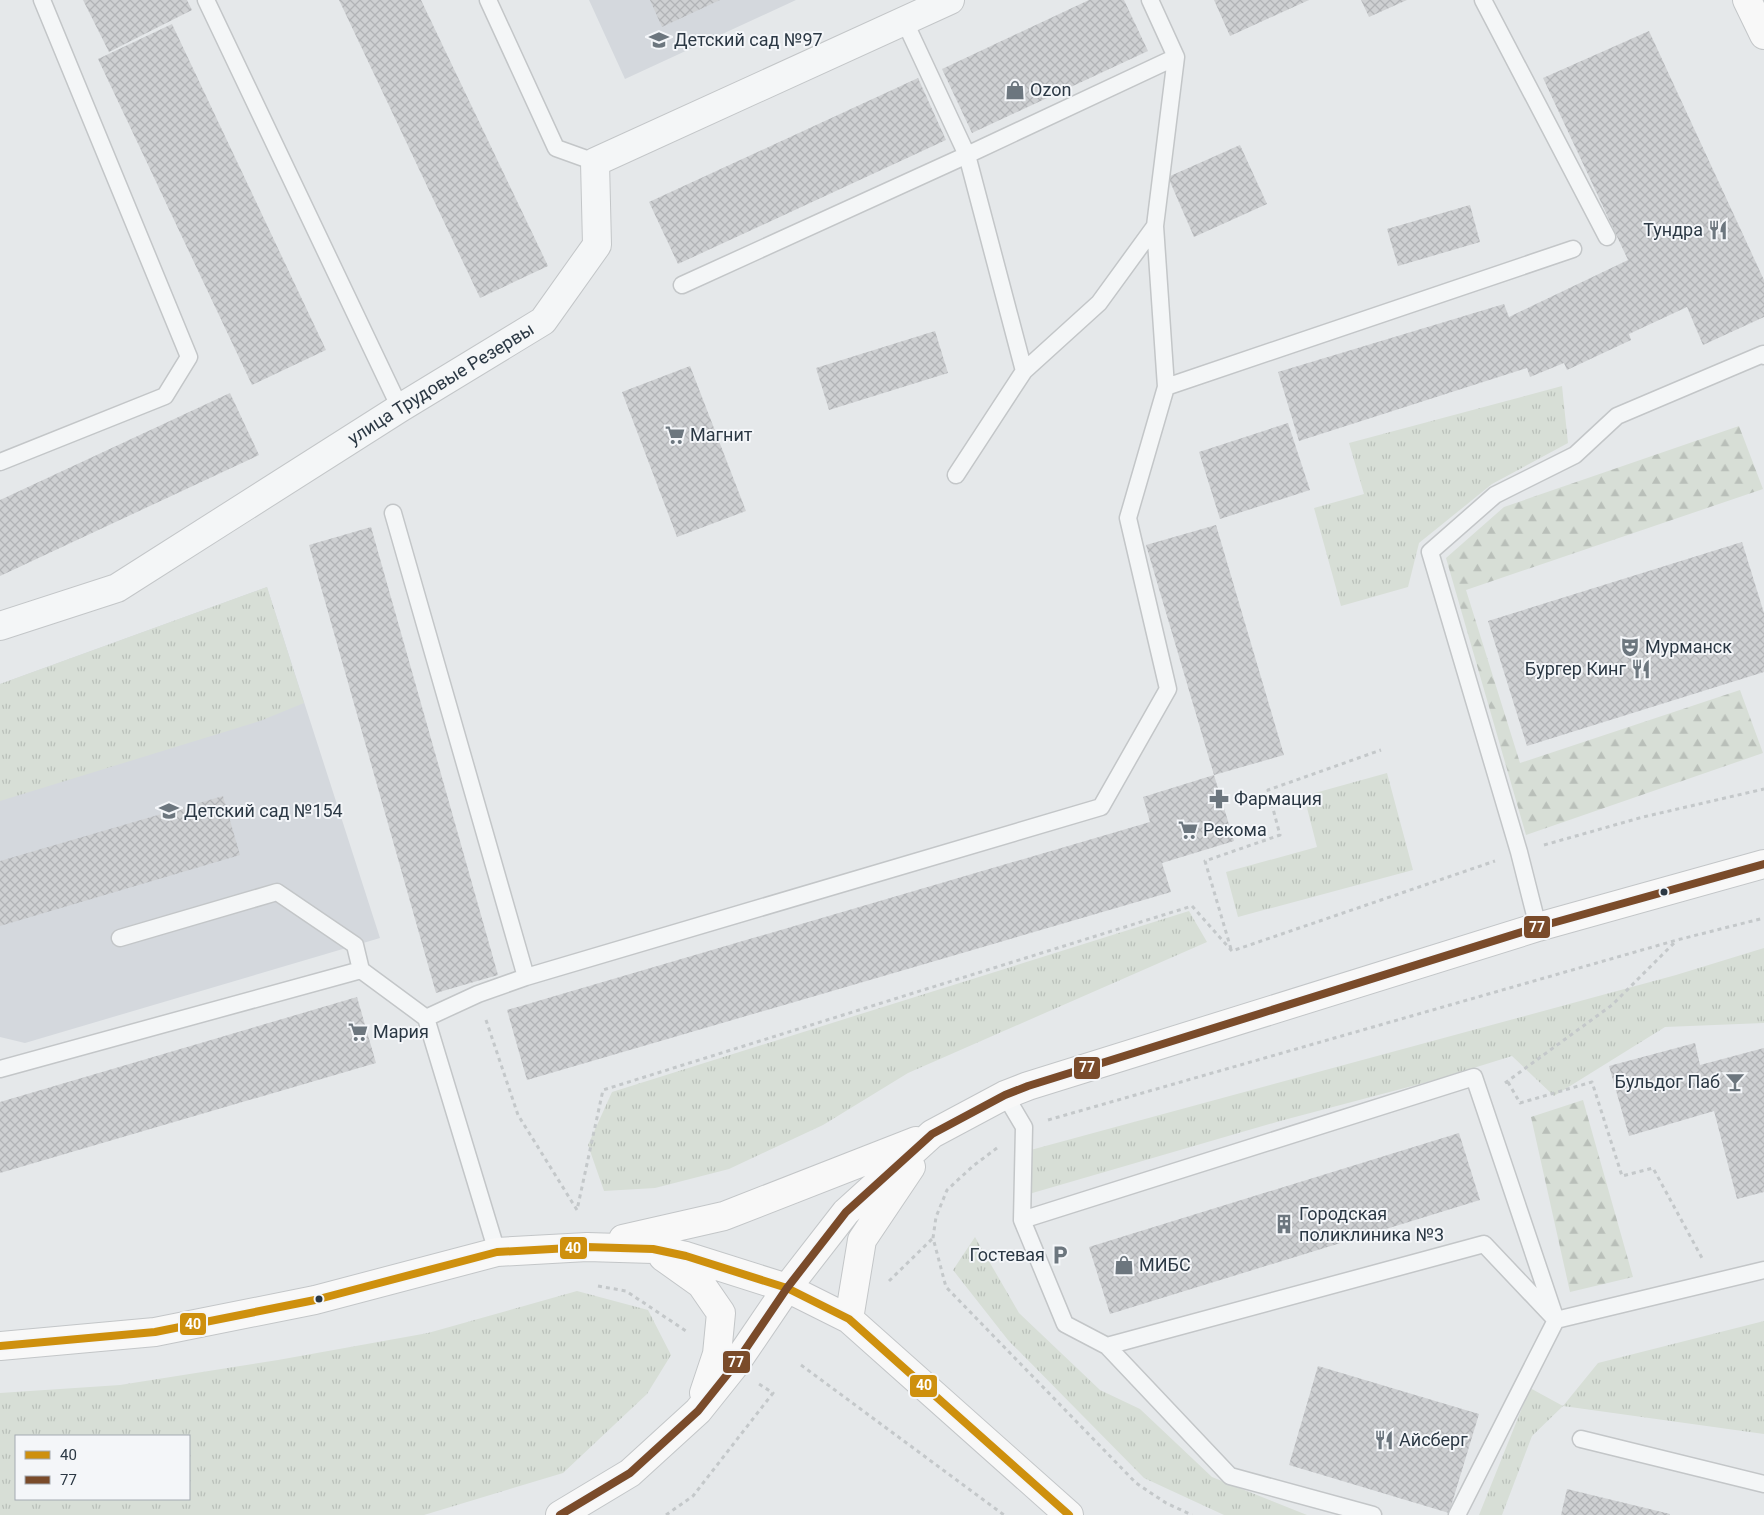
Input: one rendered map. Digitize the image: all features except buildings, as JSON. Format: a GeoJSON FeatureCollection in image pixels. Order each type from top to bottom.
{"type":"FeatureCollection","features":[{"type":"Feature","properties":{"kind":"street"},"geometry":{"type":"LineString","coordinates":[[595,162],[950,0]]}},
{"type":"Feature","properties":{"kind":"street"},"geometry":{"type":"LineString","coordinates":[[1747,0],[1764,35]]}},
{"type":"Feature","properties":{"kind":"street","name":"улица Трудовые Резервы"},"geometry":{"type":"LineString","coordinates":[[0,626],[117,588],[400,408],[543,321],[597,245],[595,162]]}},
{"type":"Feature","properties":{"kind":"street"},"geometry":{"type":"LineString","coordinates":[[587,1247],[724,1216],[932,1134],[1005,1095],[1538,927],[1764,864]]}},
{"type":"Feature","properties":{"kind":"street"},"geometry":{"type":"LineString","coordinates":[[560,1515],[630,1473],[698,1411],[720,1384],[787,1288],[846,1212],[932,1134]]}},
{"type":"Feature","properties":{"kind":"street"},"geometry":{"type":"LineString","coordinates":[[849,1319],[862,1240],[932,1134]]}},
{"type":"Feature","properties":{"kind":"street"},"geometry":{"type":"LineString","coordinates":[[0,1346],[155,1332],[315,1300],[497,1252],[587,1247],[653,1249],[686,1256],[787,1288],[849,1319],[1069,1515]]}},
{"type":"Feature","properties":{"kind":"street"},"geometry":{"type":"LineString","coordinates":[[653,1249],[701,1284],[721,1312],[717,1354],[698,1411]]}},
{"type":"Feature","properties":{"kind":"lane"},"geometry":{"type":"LineString","coordinates":[[0,462],[165,396],[189,357],[42,0]]}},
{"type":"Feature","properties":{"kind":"lane"},"geometry":{"type":"LineString","coordinates":[[206,0],[400,408]]}},
{"type":"Feature","properties":{"kind":"lane"},"geometry":{"type":"LineString","coordinates":[[488,0],[556,148],[595,162]]}},
{"type":"Feature","properties":{"kind":"lane"},"geometry":{"type":"LineString","coordinates":[[426,1018],[478,994],[526,977],[1101,807],[1168,689],[1128,518],[1166,386],[1155,226],[1176,57],[1150,0]]}},
{"type":"Feature","properties":{"kind":"lane"},"geometry":{"type":"LineString","coordinates":[[1483,0],[1607,237]]}},
{"type":"Feature","properties":{"kind":"lane"},"geometry":{"type":"LineString","coordinates":[[904,20],[967,156],[1024,371]]}},
{"type":"Feature","properties":{"kind":"lane"},"geometry":{"type":"LineString","coordinates":[[682,285],[967,156],[1176,57]]}},
{"type":"Feature","properties":{"kind":"lane"},"geometry":{"type":"LineString","coordinates":[[956,475],[1024,371],[1099,303],[1155,226]]}},
{"type":"Feature","properties":{"kind":"lane"},"geometry":{"type":"LineString","coordinates":[[1166,386],[1573,249]]}},
{"type":"Feature","properties":{"kind":"lane"},"geometry":{"type":"LineString","coordinates":[[1538,927],[1519,852],[1430,552],[1494,496],[1575,454],[1617,416],[1764,356]]}},
{"type":"Feature","properties":{"kind":"lane"},"geometry":{"type":"LineString","coordinates":[[393,512],[526,977]]}},
{"type":"Feature","properties":{"kind":"lane"},"geometry":{"type":"LineString","coordinates":[[120,938],[277,892],[355,945],[361,970],[426,1018],[497,1252]]}},
{"type":"Feature","properties":{"kind":"lane"},"geometry":{"type":"LineString","coordinates":[[0,1069],[361,970]]}},
{"type":"Feature","properties":{"kind":"lane"},"geometry":{"type":"LineString","coordinates":[[1022,1220],[1474,1077],[1556,1320],[1456,1515]]}},
{"type":"Feature","properties":{"kind":"lane"},"geometry":{"type":"LineString","coordinates":[[1005,1095],[1024,1127],[1022,1220],[1065,1324],[1107,1346],[1230,1476],[1373,1515]]}},
{"type":"Feature","properties":{"kind":"lane"},"geometry":{"type":"LineString","coordinates":[[1107,1346],[1484,1244],[1556,1320]]}},
{"type":"Feature","properties":{"kind":"lane"},"geometry":{"type":"LineString","coordinates":[[1556,1320],[1764,1270]]}},
{"type":"Feature","properties":{"kind":"lane"},"geometry":{"type":"LineString","coordinates":[[1582,1439],[1764,1484]]}},
{"type":"Feature","properties":{"kind":"path"},"geometry":{"type":"LineString","coordinates":[[1232,951],[1205,861],[1280,836],[1268,790],[1381,750]]}},
{"type":"Feature","properties":{"kind":"path"},"geometry":{"type":"LineString","coordinates":[[1232,951],[1519,852],[1643,817],[1764,789]]}},
{"type":"Feature","properties":{"kind":"path"},"geometry":{"type":"LineString","coordinates":[[478,994],[518,1115],[577,1210],[603,1090],[1192,906],[1232,951]]}},
{"type":"Feature","properties":{"kind":"path"},"geometry":{"type":"LineString","coordinates":[[1192,1515],[1166,1503],[1136,1482],[946,1287],[933,1238],[936,1217],[947,1190],[972,1166],[1024,1127],[1677,940],[1764,918]]}},
{"type":"Feature","properties":{"kind":"path"},"geometry":{"type":"LineString","coordinates":[[1677,940],[1612,1005],[1508,1082],[1520,1103],[1592,1082],[1622,1176],[1653,1168],[1716,1282]]}},
{"type":"Feature","properties":{"kind":"path"},"geometry":{"type":"LineString","coordinates":[[887,1283],[933,1238]]}},
{"type":"Feature","properties":{"kind":"path"},"geometry":{"type":"LineString","coordinates":[[598,1286],[626,1290],[691,1334]]}},
{"type":"Feature","properties":{"kind":"path"},"geometry":{"type":"LineString","coordinates":[[801,1366],[1004,1515]]}},
{"type":"Feature","properties":{"kind":"path"},"geometry":{"type":"LineString","coordinates":[[666,1515],[693,1496],[773,1393],[758,1384]]}},
{"type":"Feature","properties":{"kind":"shaded area","name":"Детский сад №97"},"geometry":{"type":"Polygon","coordinates":[[[589,0],[796,0],[625,79],[589,0]]]}},
{"type":"Feature","properties":{"kind":"shaded area","name":"Детский сад №154"},"geometry":{"type":"Polygon","coordinates":[[[267,587],[380,938],[25,1043],[0,1037],[0,684],[267,587]]]}},
{"type":"Feature","properties":{"kind":"green space"},"geometry":{"type":"Polygon","coordinates":[[[1562,386],[1568,443],[1492,484],[1419,543],[1408,587],[1341,606],[1314,508],[1364,494],[1349,443],[1562,386]]]}},
{"type":"Feature","properties":{"kind":"green space"},"geometry":{"type":"Polygon","coordinates":[[[1739,426],[1763,489],[1466,590],[1520,763],[1740,690],[1763,753],[1526,835],[1446,558],[1504,507],[1739,426]]]}},
{"type":"Feature","properties":{"kind":"green space"},"geometry":{"type":"Polygon","coordinates":[[[267,587],[304,703],[260,721],[0,801],[0,684],[267,587]]]}},
{"type":"Feature","properties":{"kind":"green space"},"geometry":{"type":"Polygon","coordinates":[[[1387,773],[1413,870],[1238,917],[1226,872],[1317,847],[1304,796],[1387,773]]]}},
{"type":"Feature","properties":{"kind":"green space"},"geometry":{"type":"Polygon","coordinates":[[[1189,911],[1207,942],[908,1073],[823,1125],[729,1169],[655,1188],[604,1191],[588,1145],[612,1092],[1189,911]]]}},
{"type":"Feature","properties":{"kind":"green space"},"geometry":{"type":"Polygon","coordinates":[[[1764,948],[1764,1023],[1665,1027],[1554,1096],[1512,1056],[1435,1080],[1280,1121],[1029,1194],[1027,1151],[1676,975],[1764,948]]]}},
{"type":"Feature","properties":{"kind":"green space"},"geometry":{"type":"Polygon","coordinates":[[[1583,1100],[1633,1277],[1570,1292],[1531,1117],[1583,1100]]]}},
{"type":"Feature","properties":{"kind":"green space"},"geometry":{"type":"Polygon","coordinates":[[[975,1237],[1019,1313],[1100,1390],[1140,1409],[1212,1477],[1307,1515],[1224,1515],[1144,1478],[1008,1340],[953,1270],[975,1237]]]}},
{"type":"Feature","properties":{"kind":"green space"},"geometry":{"type":"Polygon","coordinates":[[[577,1291],[648,1310],[671,1355],[647,1394],[563,1473],[424,1515],[0,1515],[0,1393],[120,1385],[278,1360],[428,1333],[577,1291]]]}},
{"type":"Feature","properties":{"kind":"green space"},"geometry":{"type":"Polygon","coordinates":[[[1764,1321],[1764,1434],[1563,1406],[1598,1363],[1764,1321]]]}},
{"type":"Feature","properties":{"kind":"green space"},"geometry":{"type":"Polygon","coordinates":[[[1530,1388],[1563,1406],[1532,1436],[1502,1515],[1479,1515],[1530,1388]]]}},
{"type":"Feature","properties":{"kind":"transit line","name":"77"},"geometry":{"type":"LineString","coordinates":[[560,1515],[630,1473],[698,1411],[734,1366],[787,1288],[846,1212],[932,1134],[1005,1095],[1028,1086],[1538,927],[1764,864]]}},
{"type":"Feature","properties":{"kind":"transit line","name":"40"},"geometry":{"type":"LineString","coordinates":[[0,1346],[155,1332],[315,1300],[497,1252],[587,1247],[653,1249],[686,1256],[787,1288],[849,1319],[1069,1515]]}},
{"type":"Feature","properties":{"kind":"place","name":"Детский сад №97"},"geometry":{"type":"Point","coordinates":[659,40]}},
{"type":"Feature","properties":{"kind":"place","name":"Ozon"},"geometry":{"type":"Point","coordinates":[1015,90]}},
{"type":"Feature","properties":{"kind":"place","name":"Тундра"},"geometry":{"type":"Point","coordinates":[1718,230]}},
{"type":"Feature","properties":{"kind":"place","name":"Магнит"},"geometry":{"type":"Point","coordinates":[675,435]}},
{"type":"Feature","properties":{"kind":"place","name":"Мурманск"},"geometry":{"type":"Point","coordinates":[1630,647]}},
{"type":"Feature","properties":{"kind":"place","name":"Бургер Кинг"},"geometry":{"type":"Point","coordinates":[1641,669]}},
{"type":"Feature","properties":{"kind":"place","name":"Фармация"},"geometry":{"type":"Point","coordinates":[1219,799]}},
{"type":"Feature","properties":{"kind":"place","name":"Детский сад №154"},"geometry":{"type":"Point","coordinates":[169,811]}},
{"type":"Feature","properties":{"kind":"place","name":"Рекома"},"geometry":{"type":"Point","coordinates":[1188,830]}},
{"type":"Feature","properties":{"kind":"place","name":"Мария"},"geometry":{"type":"Point","coordinates":[358,1032]}},
{"type":"Feature","properties":{"kind":"place","name":"Бульдог Паб"},"geometry":{"type":"Point","coordinates":[1735,1082]}},
{"type":"Feature","properties":{"kind":"place","name":"Городская поликлиника №3"},"geometry":{"type":"Point","coordinates":[1284,1224]}},
{"type":"Feature","properties":{"kind":"place","name":"Гостевая"},"geometry":{"type":"Point","coordinates":[1060,1255]}},
{"type":"Feature","properties":{"kind":"place","name":"МИБС"},"geometry":{"type":"Point","coordinates":[1124,1265]}},
{"type":"Feature","properties":{"kind":"place","name":"Айсберг"},"geometry":{"type":"Point","coordinates":[1384,1440]}}]}
